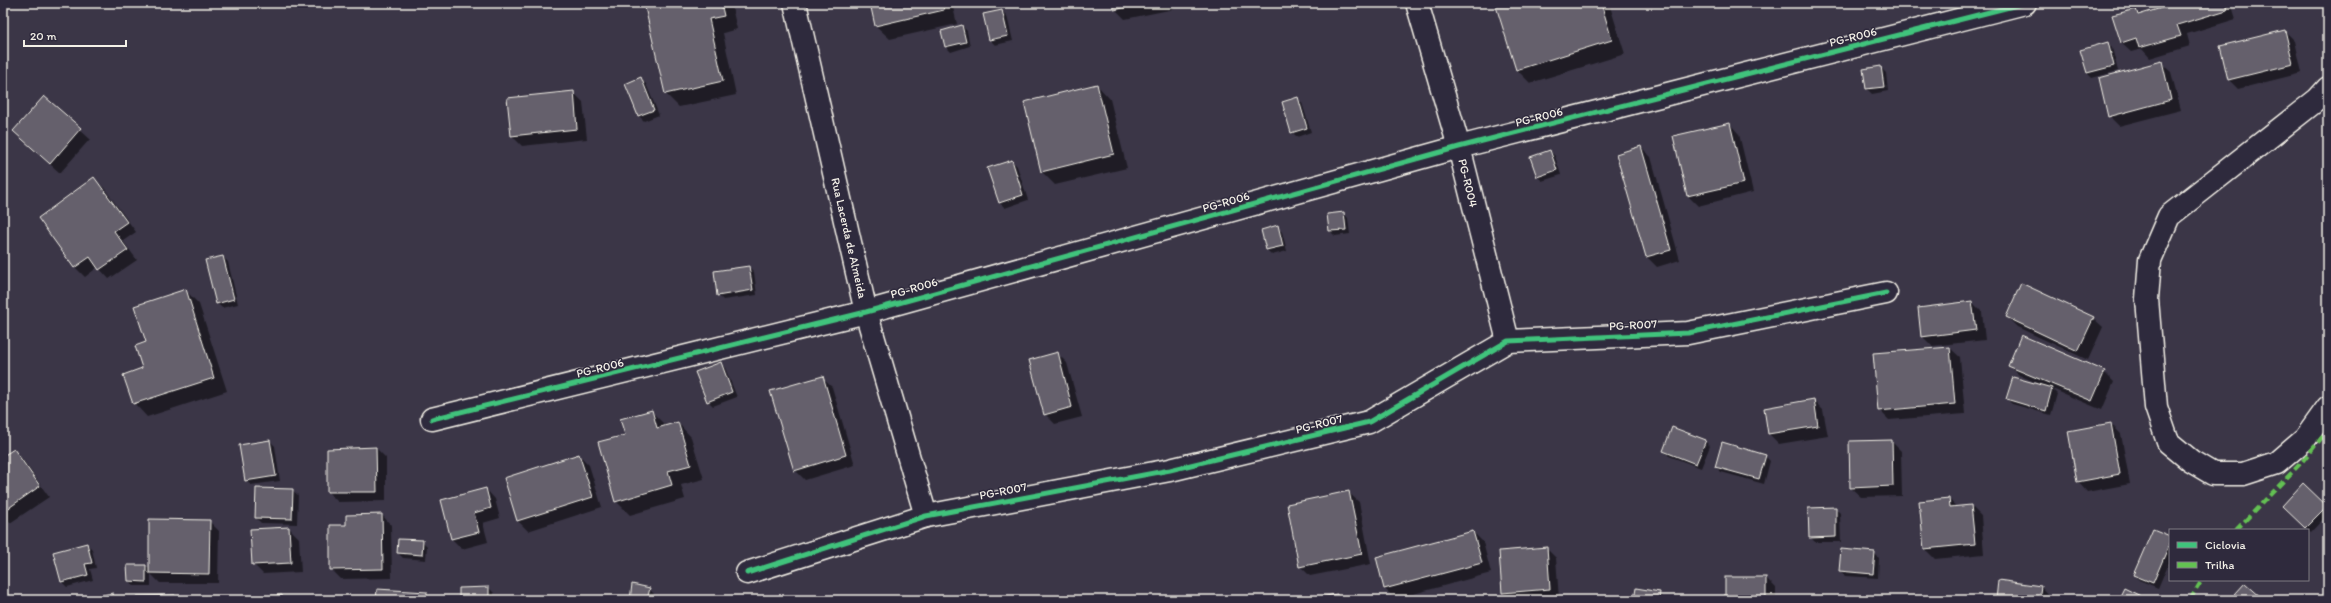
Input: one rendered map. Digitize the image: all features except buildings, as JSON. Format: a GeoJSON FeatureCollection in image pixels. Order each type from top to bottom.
{"type":"FeatureCollection","features":[{"type":"Feature","properties":{"kind":"street","name":"Rua Lacerda de Almeida"},"geometry":{"type":"LineString","coordinates":[[795,3],[866,312],[926,516]]}},
{"type":"Feature","properties":{"kind":"street","name":"PG-R004"},"geometry":{"type":"LineString","coordinates":[[1417,3],[1459,147],[1508,341]]}},
{"type":"Feature","properties":{"kind":"street","name":"PG-R006"},"geometry":{"type":"LineString","coordinates":[[432,419],[866,312],[1459,147],[2025,3]]}},
{"type":"Feature","properties":{"kind":"street"},"geometry":{"type":"LineString","coordinates":[[2328,88],[2318,99],[2169,216],[2150,260],[2147,299],[2156,407],[2168,442],[2191,461],[2213,474],[2243,474],[2277,463],[2305,439],[2328,407]]}},
{"type":"Feature","properties":{"kind":"street","name":"PG-R007"},"geometry":{"type":"LineString","coordinates":[[747,573],[926,516],[1170,470],[1369,422],[1508,341],[1688,333],[1886,293]]}},
{"type":"Feature","properties":{"kind":"marked path"},"geometry":{"type":"LineString","coordinates":[[2237,529],[2301,463],[2328,430]]}},
{"type":"Feature","properties":{"kind":"marked path"},"geometry":{"type":"LineString","coordinates":[[2190,600],[2201,581]]}},
{"type":"Feature","properties":{"kind":"cycle path"},"geometry":{"type":"LineString","coordinates":[[432,419],[866,312],[1459,147],[2025,3]]}},
{"type":"Feature","properties":{"kind":"cycle path"},"geometry":{"type":"LineString","coordinates":[[747,573],[926,516],[1170,470],[1369,422],[1508,341],[1688,333],[1886,293]]}}]}
